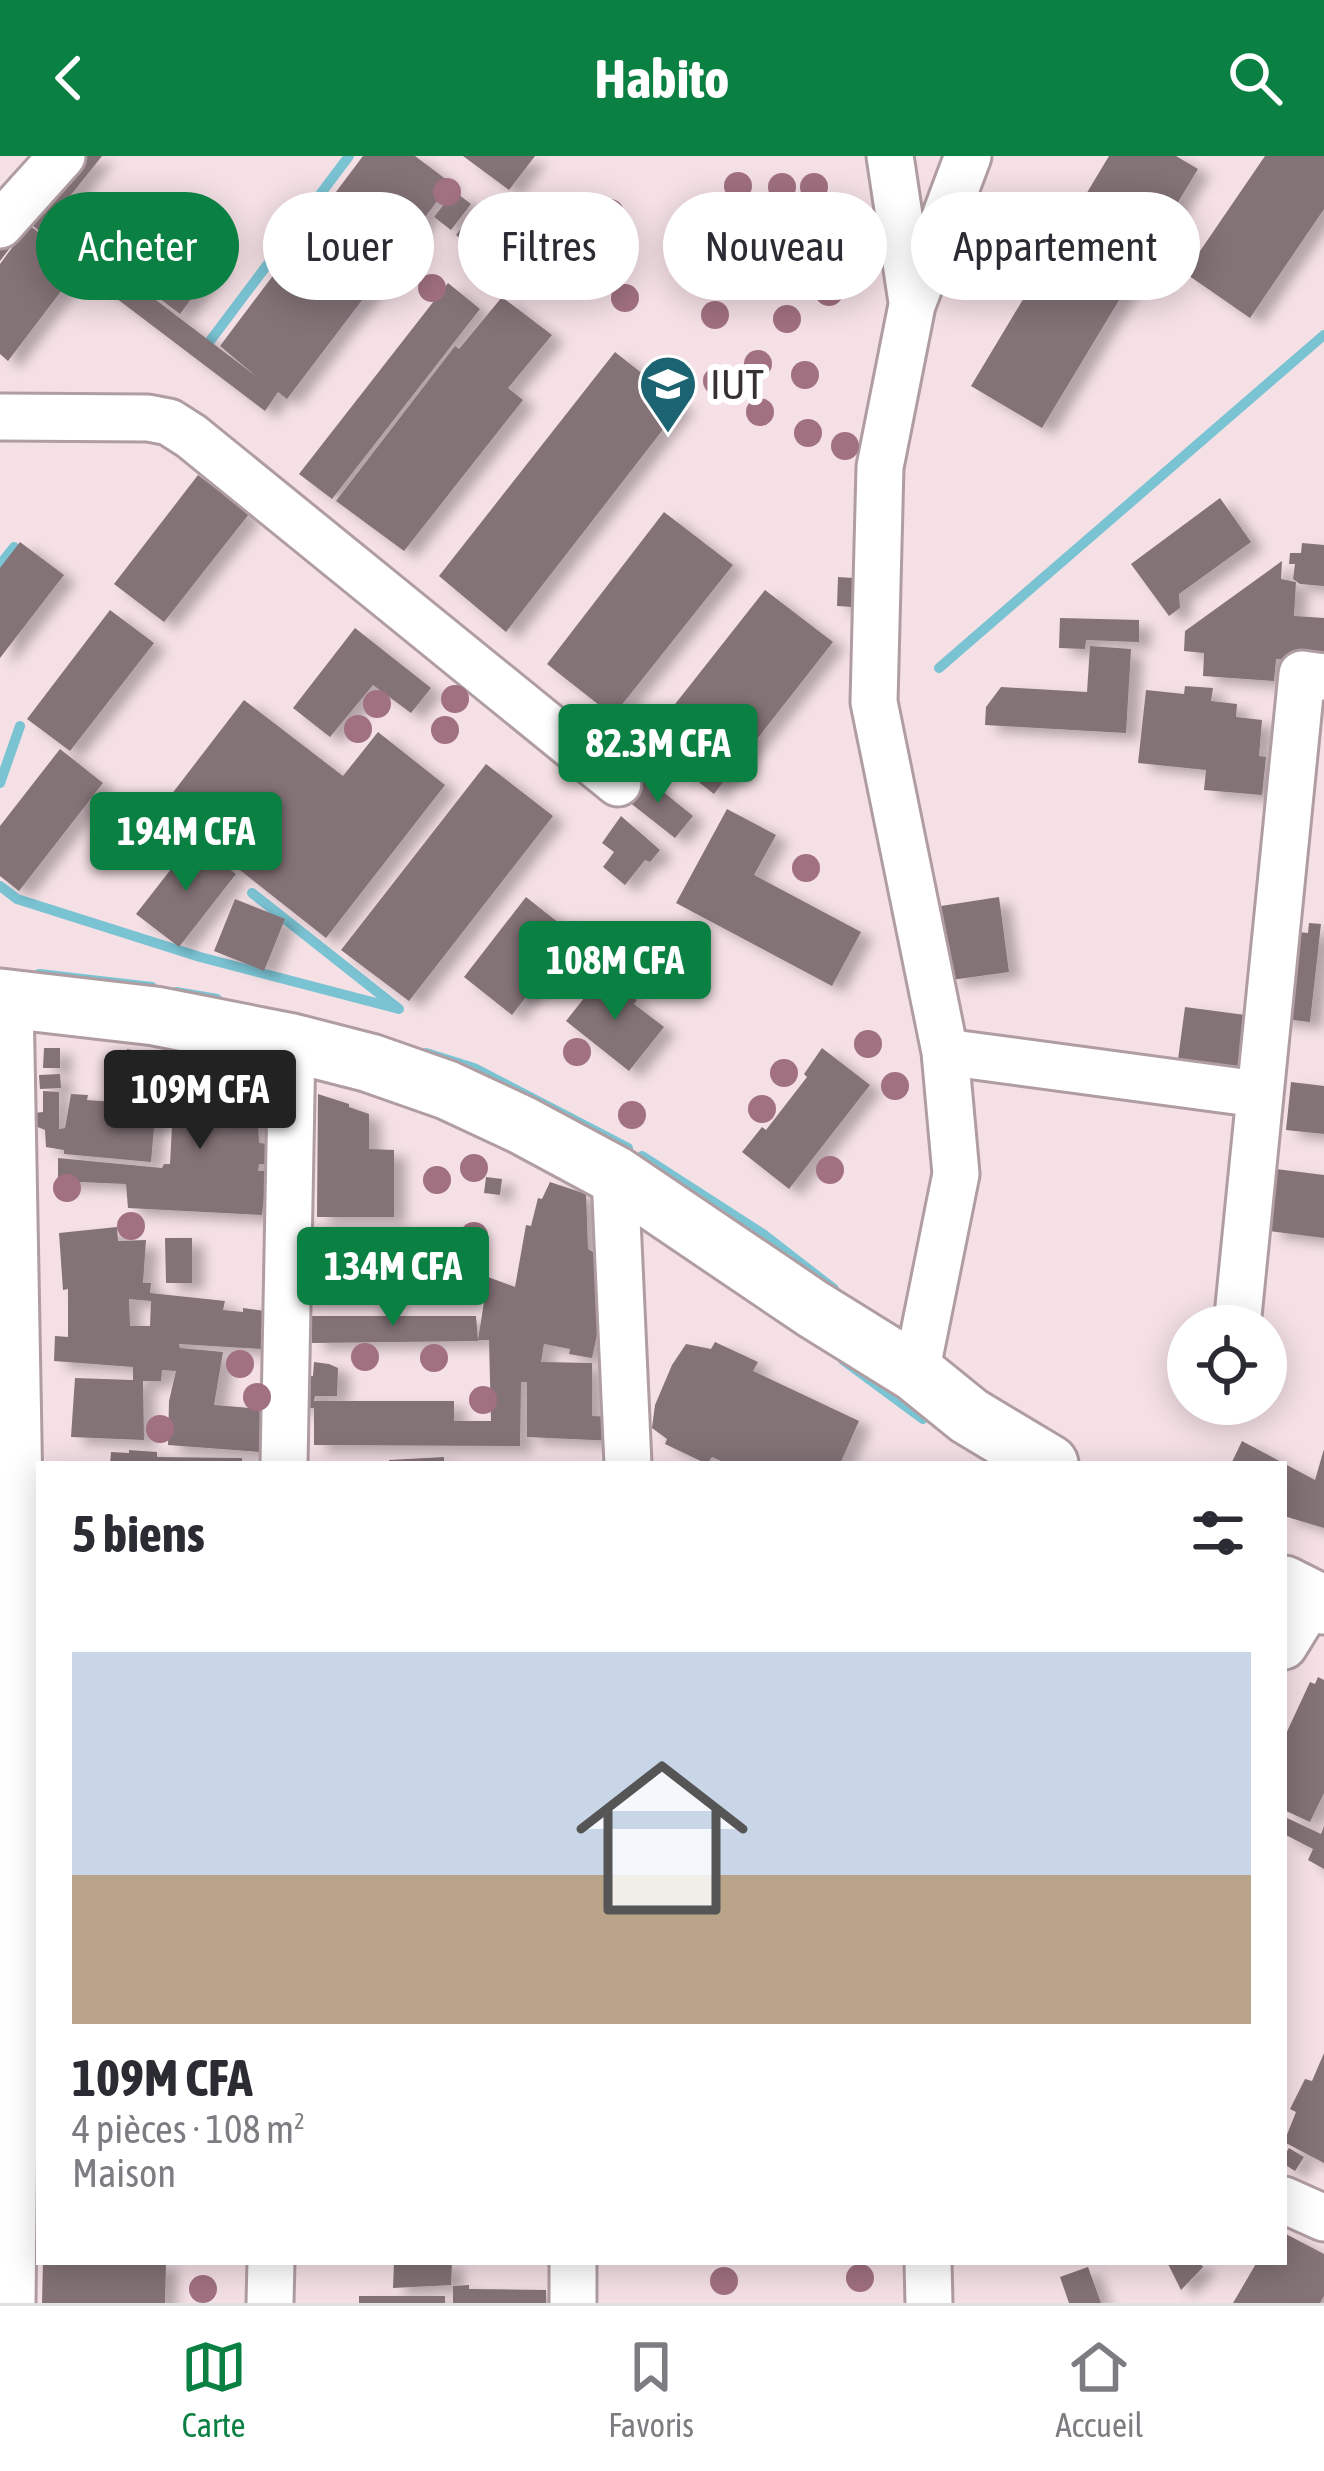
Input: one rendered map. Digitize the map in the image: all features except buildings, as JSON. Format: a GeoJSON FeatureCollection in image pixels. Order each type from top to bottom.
{"type":"FeatureCollection","features":[{"type":"Feature","properties":{"kind":"main road"},"geometry":{"type":"LineString","coordinates":[[5,998],[155,1016],[292,1043],[447,1090],[615,1175],[814,1310],[916,1372],[969,1416],[1044,1461]]}},
{"type":"Feature","properties":{"kind":"street"},"geometry":{"type":"LineString","coordinates":[[0,225],[62,156]]}},
{"type":"Feature","properties":{"kind":"street"},"geometry":{"type":"LineString","coordinates":[[890,156],[912,304]]}},
{"type":"Feature","properties":{"kind":"street"},"geometry":{"type":"LineString","coordinates":[[916,1372],[956,1174],[945,1052],[874,702],[880,467],[912,304],[968,156]]}},
{"type":"Feature","properties":{"kind":"street"},"geometry":{"type":"LineString","coordinates":[[0,417],[169,422],[618,783]]}},
{"type":"Feature","properties":{"kind":"street"},"geometry":{"type":"LineString","coordinates":[[1239,1305],[1302,674],[1324,677]]}},
{"type":"Feature","properties":{"kind":"street"},"geometry":{"type":"LineString","coordinates":[[5,998],[12,2303]]}},
{"type":"Feature","properties":{"kind":"street"},"geometry":{"type":"LineString","coordinates":[[284,1461],[292,1043]]}},
{"type":"Feature","properties":{"kind":"street"},"geometry":{"type":"LineString","coordinates":[[945,1052],[1258,1094]]}},
{"type":"Feature","properties":{"kind":"street"},"geometry":{"type":"LineString","coordinates":[[615,1175],[628,1461]]}},
{"type":"Feature","properties":{"kind":"street"},"geometry":{"type":"LineString","coordinates":[[1287,2201],[1324,2218]]}},
{"type":"Feature","properties":{"kind":"street"},"geometry":{"type":"LineString","coordinates":[[270,2303],[271,2265]]}},
{"type":"Feature","properties":{"kind":"street"},"geometry":{"type":"LineString","coordinates":[[573,2265],[573,2303]]}},
{"type":"Feature","properties":{"kind":"street"},"geometry":{"type":"LineString","coordinates":[[928,2265],[928,2303]]}},
{"type":"Feature","properties":{"kind":"waterway"},"geometry":{"type":"LineString","coordinates":[[210,341],[349,156]]}},
{"type":"Feature","properties":{"kind":"waterway"},"geometry":{"type":"LineString","coordinates":[[939,668],[1324,335]]}},
{"type":"Feature","properties":{"kind":"waterway"},"geometry":{"type":"LineString","coordinates":[[0,565],[14,547]]}},
{"type":"Feature","properties":{"kind":"waterway"},"geometry":{"type":"LineString","coordinates":[[0,783],[20,726]]}},
{"type":"Feature","properties":{"kind":"waterway"},"geometry":{"type":"LineString","coordinates":[[0,886],[17,899],[200,957],[399,1009],[252,893]]}},
{"type":"Feature","properties":{"kind":"waterway"},"geometry":{"type":"LineString","coordinates":[[39,974],[152,987]]}},
{"type":"Feature","properties":{"kind":"waterway"},"geometry":{"type":"LineString","coordinates":[[176,992],[217,999]]}},
{"type":"Feature","properties":{"kind":"waterway"},"geometry":{"type":"LineString","coordinates":[[426,1053],[474,1068],[628,1148]]}},
{"type":"Feature","properties":{"kind":"waterway"},"geometry":{"type":"LineString","coordinates":[[642,1156],[763,1234],[834,1289]]}},
{"type":"Feature","properties":{"kind":"waterway"},"geometry":{"type":"LineString","coordinates":[[843,1360],[923,1419]]}},
{"type":"Feature","properties":{"kind":"place","name":"IUT"},"geometry":{"type":"Point","coordinates":[668,435]}}]}
